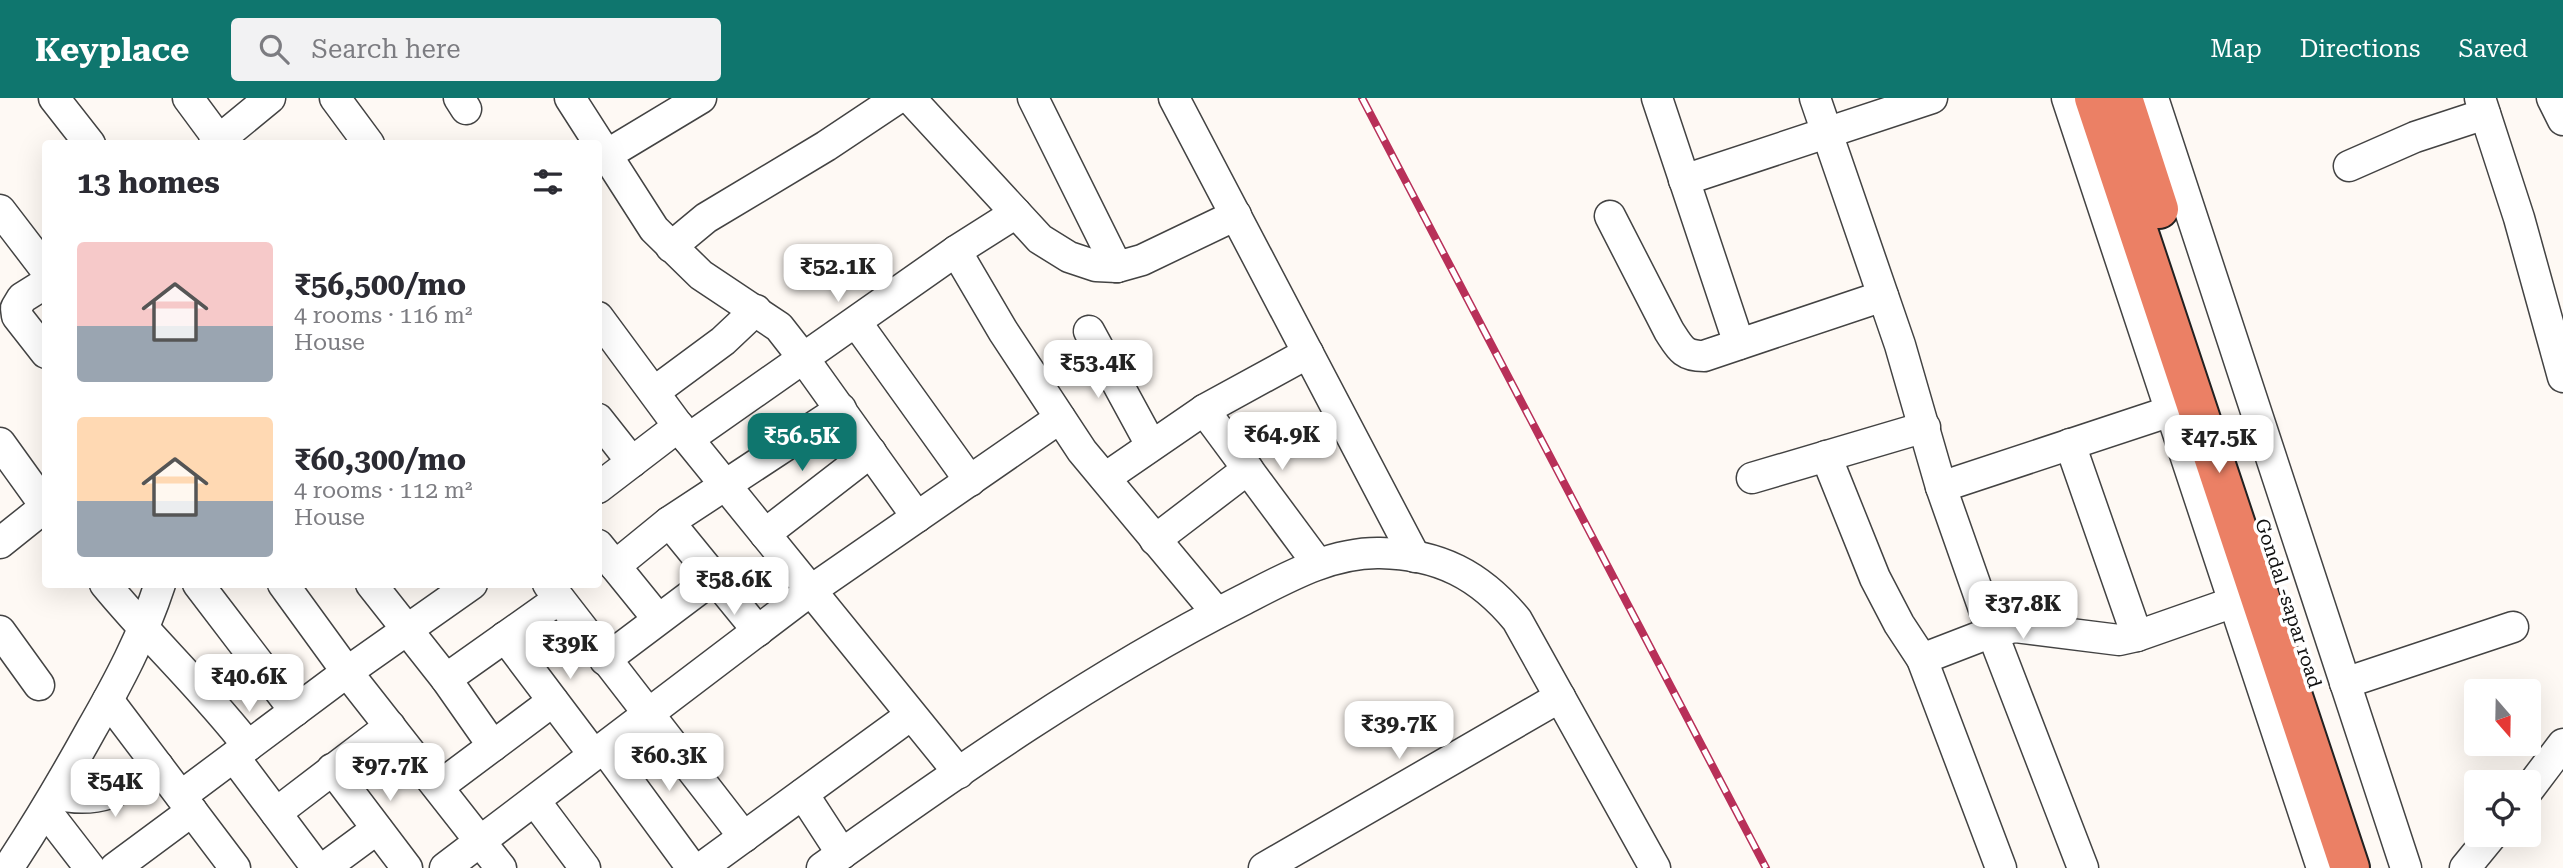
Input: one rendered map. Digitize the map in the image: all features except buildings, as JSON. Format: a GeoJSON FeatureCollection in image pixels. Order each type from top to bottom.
{"type":"FeatureCollection","features":[{"type":"Feature","properties":{"kind":"highway"},"geometry":{"type":"LineString","coordinates":[[2094,98],[2350,868]]}},
{"type":"Feature","properties":{"kind":"highway","name":"Gondal -sapar road"},"geometry":{"type":"LineString","coordinates":[[2123,98],[2376,868]]}},
{"type":"Feature","properties":{"kind":"street"},"geometry":{"type":"LineString","coordinates":[[54,98],[87,140]]}},
{"type":"Feature","properties":{"kind":"street"},"geometry":{"type":"LineString","coordinates":[[188,98],[217,140]]}},
{"type":"Feature","properties":{"kind":"street"},"geometry":{"type":"LineString","coordinates":[[335,98],[366,140]]}},
{"type":"Feature","properties":{"kind":"street"},"geometry":{"type":"LineString","coordinates":[[570,98],[593,140]]}},
{"type":"Feature","properties":{"kind":"street"},"geometry":{"type":"LineString","coordinates":[[701,98],[603,158],[654,229],[671,247],[701,275],[779,327],[917,517]]}},
{"type":"Feature","properties":{"kind":"street"},"geometry":{"type":"LineString","coordinates":[[671,247],[705,218],[826,146],[898,98]]}},
{"type":"Feature","properties":{"kind":"street"},"geometry":{"type":"LineString","coordinates":[[910,98],[1040,239],[1069,257],[1096,266],[1116,267],[1142,260],[1236,215]]}},
{"type":"Feature","properties":{"kind":"street"},"geometry":{"type":"LineString","coordinates":[[1033,98],[1116,267]]}},
{"type":"Feature","properties":{"kind":"street"},"geometry":{"type":"LineString","coordinates":[[1174,98],[1415,556]]}},
{"type":"Feature","properties":{"kind":"street"},"geometry":{"type":"LineString","coordinates":[[1657,98],[1739,344]]}},
{"type":"Feature","properties":{"kind":"street"},"geometry":{"type":"LineString","coordinates":[[1815,98],[1883,296],[1925,427],[1941,487],[1992,632],[2083,868]]}},
{"type":"Feature","properties":{"kind":"street"},"geometry":{"type":"LineString","coordinates":[[1685,180],[1932,98]]}},
{"type":"Feature","properties":{"kind":"street"},"geometry":{"type":"LineString","coordinates":[[2067,98],[2322,868]]}},
{"type":"Feature","properties":{"kind":"street"},"geometry":{"type":"LineString","coordinates":[[2153,98],[2406,868]]}},
{"type":"Feature","properties":{"kind":"street"},"geometry":{"type":"LineString","coordinates":[[2552,98],[2563,120]]}},
{"type":"Feature","properties":{"kind":"street"},"geometry":{"type":"LineString","coordinates":[[220,140],[259,102]]}},
{"type":"Feature","properties":{"kind":"street"},"geometry":{"type":"LineString","coordinates":[[2350,166],[2482,106],[2519,218],[2563,377]]}},
{"type":"Feature","properties":{"kind":"street"},"geometry":{"type":"LineString","coordinates":[[0,210],[42,265]]}},
{"type":"Feature","properties":{"kind":"street"},"geometry":{"type":"LineString","coordinates":[[602,485],[632,462],[804,359],[956,251],[1016,214]]}},
{"type":"Feature","properties":{"kind":"street"},"geometry":{"type":"LineString","coordinates":[[1610,216],[1679,348],[1690,356],[1704,356],[1883,296]]}},
{"type":"Feature","properties":{"kind":"street"},"geometry":{"type":"LineString","coordinates":[[956,251],[1003,331],[1060,418],[1105,478],[1217,613]]}},
{"type":"Feature","properties":{"kind":"street"},"geometry":{"type":"LineString","coordinates":[[42,286],[22,298],[16,308],[17,316],[42,348]]}},
{"type":"Feature","properties":{"kind":"street"},"geometry":{"type":"LineString","coordinates":[[654,392],[723,341],[756,310]]}},
{"type":"Feature","properties":{"kind":"street"},"geometry":{"type":"LineString","coordinates":[[602,322],[683,432],[958,773]]}},
{"type":"Feature","properties":{"kind":"street"},"geometry":{"type":"LineString","coordinates":[[856,322],[971,481]]}},
{"type":"Feature","properties":{"kind":"street"},"geometry":{"type":"LineString","coordinates":[[1089,331],[1151,445]]}},
{"type":"Feature","properties":{"kind":"street"},"geometry":{"type":"LineString","coordinates":[[1105,478],[1204,410],[1308,353]]}},
{"type":"Feature","properties":{"kind":"street"},"geometry":{"type":"LineString","coordinates":[[658,619],[607,555],[669,522],[841,410]]}},
{"type":"Feature","properties":{"kind":"street"},"geometry":{"type":"LineString","coordinates":[[1204,410],[1318,564]]}},
{"type":"Feature","properties":{"kind":"street"},"geometry":{"type":"LineString","coordinates":[[1941,487],[2171,411]]}},
{"type":"Feature","properties":{"kind":"street"},"geometry":{"type":"LineString","coordinates":[[445,868],[810,591],[1060,418]]}},
{"type":"Feature","properties":{"kind":"street"},"geometry":{"type":"LineString","coordinates":[[602,424],[632,462]]}},
{"type":"Feature","properties":{"kind":"street"},"geometry":{"type":"LineString","coordinates":[[1752,478],[1925,427]]}},
{"type":"Feature","properties":{"kind":"street"},"geometry":{"type":"LineString","coordinates":[[0,443],[42,503]]}},
{"type":"Feature","properties":{"kind":"street"},"geometry":{"type":"LineString","coordinates":[[2070,444],[2137,636]]}},
{"type":"Feature","properties":{"kind":"street"},"geometry":{"type":"LineString","coordinates":[[765,534],[871,452]]}},
{"type":"Feature","properties":{"kind":"street"},"geometry":{"type":"LineString","coordinates":[[1826,456],[1875,578],[1899,624],[1922,659],[2000,868]]}},
{"type":"Feature","properties":{"kind":"street"},"geometry":{"type":"LineString","coordinates":[[1155,540],[1248,469]]}},
{"type":"Feature","properties":{"kind":"street"},"geometry":{"type":"LineString","coordinates":[[0,543],[42,509]]}},
{"type":"Feature","properties":{"kind":"street"},"geometry":{"type":"LineString","coordinates":[[669,522],[758,631]]}},
{"type":"Feature","properties":{"kind":"street"},"geometry":{"type":"LineString","coordinates":[[803,794],[832,861],[958,773],[1137,657],[1217,613],[1318,564],[1347,556],[1378,553],[1415,556],[1451,566],[1480,582],[1500,599],[1517,620],[1647,865]]}},
{"type":"Feature","properties":{"kind":"street"},"geometry":{"type":"LineString","coordinates":[[605,660],[714,578]]}},
{"type":"Feature","properties":{"kind":"street"},"geometry":{"type":"LineString","coordinates":[[109,588],[143,630],[203,691],[276,813],[317,868]]}},
{"type":"Feature","properties":{"kind":"street"},"geometry":{"type":"LineString","coordinates":[[8,868],[51,803],[108,700],[143,630],[159,588]]}},
{"type":"Feature","properties":{"kind":"street"},"geometry":{"type":"LineString","coordinates":[[202,588],[295,711]]}},
{"type":"Feature","properties":{"kind":"street"},"geometry":{"type":"LineString","coordinates":[[285,588],[500,868]]}},
{"type":"Feature","properties":{"kind":"street"},"geometry":{"type":"LineString","coordinates":[[374,588],[446,679],[493,746]]}},
{"type":"Feature","properties":{"kind":"street"},"geometry":{"type":"LineString","coordinates":[[114,868],[241,751],[407,629],[458,588]]}},
{"type":"Feature","properties":{"kind":"street"},"geometry":{"type":"LineString","coordinates":[[446,679],[505,637],[553,592],[744,837]]}},
{"type":"Feature","properties":{"kind":"street"},"geometry":{"type":"LineString","coordinates":[[1922,659],[1992,632],[2030,628],[2119,640],[2234,602]]}},
{"type":"Feature","properties":{"kind":"street"},"geometry":{"type":"LineString","coordinates":[[2345,683],[2514,627]]}},
{"type":"Feature","properties":{"kind":"street"},"geometry":{"type":"LineString","coordinates":[[0,631],[39,685]]}},
{"type":"Feature","properties":{"kind":"street"},"geometry":{"type":"LineString","coordinates":[[505,637],[553,701],[599,752],[692,868]]}},
{"type":"Feature","properties":{"kind":"street"},"geometry":{"type":"LineString","coordinates":[[1264,868],[1560,697]]}},
{"type":"Feature","properties":{"kind":"street"},"geometry":{"type":"LineString","coordinates":[[108,700],[186,803],[228,866]]}},
{"type":"Feature","properties":{"kind":"street"},"geometry":{"type":"LineString","coordinates":[[438,786],[553,701]]}},
{"type":"Feature","properties":{"kind":"street"},"geometry":{"type":"LineString","coordinates":[[701,868],[911,715]]}},
{"type":"Feature","properties":{"kind":"street"},"geometry":{"type":"LineString","coordinates":[[276,813],[390,726]]}},
{"type":"Feature","properties":{"kind":"street"},"geometry":{"type":"LineString","coordinates":[[2541,773],[2563,744]]}},
{"type":"Feature","properties":{"kind":"street"},"geometry":{"type":"LineString","coordinates":[[51,803],[93,798],[114,792],[135,783],[158,766]]}},
{"type":"Feature","properties":{"kind":"street"},"geometry":{"type":"LineString","coordinates":[[332,769],[407,868]]}},
{"type":"Feature","properties":{"kind":"street"},"geometry":{"type":"LineString","coordinates":[[535,801],[584,868]]}},
{"type":"Feature","properties":{"kind":"street"},"geometry":{"type":"LineString","coordinates":[[51,803],[89,868]]}},
{"type":"Feature","properties":{"kind":"street"},"geometry":{"type":"LineString","coordinates":[[324,868],[377,829]]}},
{"type":"Feature","properties":{"kind":"street"},"geometry":{"type":"LineString","coordinates":[[2465,868],[2482,847]]}},
{"type":"Feature","properties":{"kind":"railway"},"geometry":{"type":"LineString","coordinates":[[1362,98],[1766,868]]}}]}
